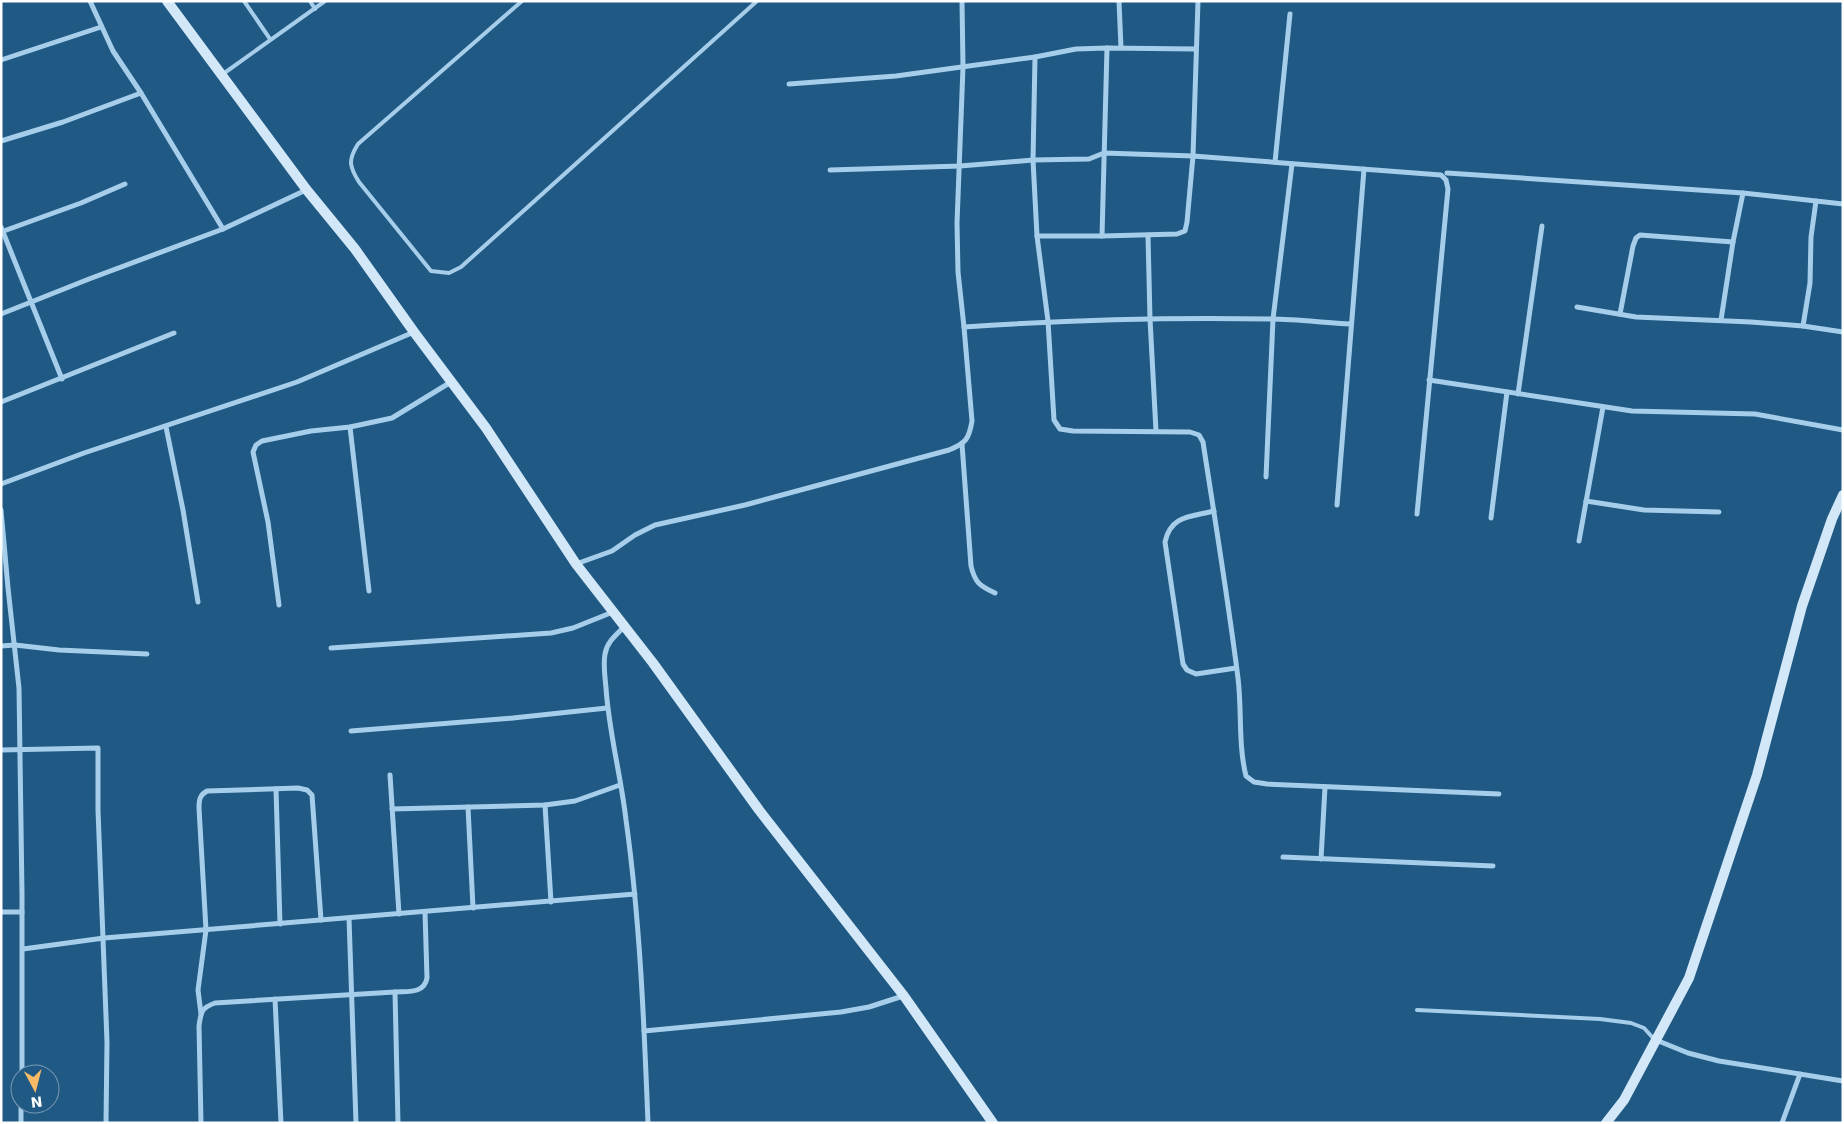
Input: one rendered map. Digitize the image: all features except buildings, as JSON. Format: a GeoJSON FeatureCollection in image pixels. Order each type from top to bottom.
{"type":"FeatureCollection","features":[{"type":"Feature","properties":{"kind":"street"},"geometry":{"type":"LineString","coordinates":[[90,1],[112,51],[141,94],[223,229]]}},
{"type":"Feature","properties":{"kind":"street"},"geometry":{"type":"LineString","coordinates":[[167,1],[306,190],[355,249],[486,428],[576,564],[654,663],[759,810],[904,996],[993,1123]]}},
{"type":"Feature","properties":{"kind":"street"},"geometry":{"type":"LineString","coordinates":[[576,564],[612,550],[655,525],[745,505],[949,450],[962,444],[970,435],[972,421],[958,272],[957,223],[963,67],[962,1]]}},
{"type":"Feature","properties":{"kind":"street"},"geometry":{"type":"LineString","coordinates":[[1119,1],[1121,48]]}},
{"type":"Feature","properties":{"kind":"street"},"geometry":{"type":"LineString","coordinates":[[1037,236],[1148,235],[1177,234],[1185,231],[1193,156],[1198,1]]}},
{"type":"Feature","properties":{"kind":"street"},"geometry":{"type":"LineString","coordinates":[[1275,162],[1290,14]]}},
{"type":"Feature","properties":{"kind":"street"},"geometry":{"type":"LineString","coordinates":[[1,60],[101,27]]}},
{"type":"Feature","properties":{"kind":"street"},"geometry":{"type":"LineString","coordinates":[[1102,236],[1107,48]]}},
{"type":"Feature","properties":{"kind":"street"},"geometry":{"type":"LineString","coordinates":[[789,84],[896,76],[1035,57],[1076,49],[1196,49]]}},
{"type":"Feature","properties":{"kind":"street"},"geometry":{"type":"LineString","coordinates":[[1035,57],[1033,160],[1037,236],[1048,321],[1054,420],[1060,429],[1073,432],[1190,432],[1199,435],[1203,442],[1240,695],[1243,762],[1246,776],[1254,782],[1267,784],[1500,794]]}},
{"type":"Feature","properties":{"kind":"street"},"geometry":{"type":"LineString","coordinates":[[1,141],[63,122],[141,94]]}},
{"type":"Feature","properties":{"kind":"street"},"geometry":{"type":"LineString","coordinates":[[830,170],[960,166],[1033,160],[1089,159],[1104,153],[1193,156],[1441,175],[1446,180],[1448,189],[1417,514]]}},
{"type":"Feature","properties":{"kind":"street"},"geometry":{"type":"LineString","coordinates":[[1266,477],[1273,319],[1292,164]]}},
{"type":"Feature","properties":{"kind":"street"},"geometry":{"type":"LineString","coordinates":[[1336,505],[1364,169]]}},
{"type":"Feature","properties":{"kind":"street"},"geometry":{"type":"LineString","coordinates":[[1447,173],[1743,193],[1843,204]]}},
{"type":"Feature","properties":{"kind":"street"},"geometry":{"type":"LineString","coordinates":[[62,379],[2,230],[81,203],[125,184]]}},
{"type":"Feature","properties":{"kind":"street"},"geometry":{"type":"LineString","coordinates":[[1,314],[223,229],[306,190]]}},
{"type":"Feature","properties":{"kind":"street"},"geometry":{"type":"LineString","coordinates":[[1721,320],[1743,193]]}},
{"type":"Feature","properties":{"kind":"street"},"geometry":{"type":"LineString","coordinates":[[1803,326],[1810,283],[1811,237],[1816,201]]}},
{"type":"Feature","properties":{"kind":"street"},"geometry":{"type":"LineString","coordinates":[[1518,394],[1542,226]]}},
{"type":"Feature","properties":{"kind":"street"},"geometry":{"type":"LineString","coordinates":[[1148,235],[1156,432]]}},
{"type":"Feature","properties":{"kind":"street"},"geometry":{"type":"LineString","coordinates":[[1620,314],[1633,246],[1636,238],[1640,235],[1733,242]]}},
{"type":"Feature","properties":{"kind":"street"},"geometry":{"type":"LineString","coordinates":[[1577,307],[1666,319],[1721,320],[1803,326],[1843,332]]}},
{"type":"Feature","properties":{"kind":"street"},"geometry":{"type":"LineString","coordinates":[[964,327],[1048,321],[1150,318],[1273,319],[1351,324]]}},
{"type":"Feature","properties":{"kind":"street"},"geometry":{"type":"LineString","coordinates":[[1,484],[84,453],[297,382],[414,332]]}},
{"type":"Feature","properties":{"kind":"street"},"geometry":{"type":"LineString","coordinates":[[1,402],[174,333]]}},
{"type":"Feature","properties":{"kind":"street"},"geometry":{"type":"LineString","coordinates":[[1429,380],[1632,411],[1755,414],[1843,430]]}},
{"type":"Feature","properties":{"kind":"street"},"geometry":{"type":"LineString","coordinates":[[279,605],[268,522],[253,452],[256,445],[262,441],[285,436],[350,427],[392,418],[451,382]]}},
{"type":"Feature","properties":{"kind":"street"},"geometry":{"type":"LineString","coordinates":[[1491,518],[1507,392]]}},
{"type":"Feature","properties":{"kind":"street"},"geometry":{"type":"LineString","coordinates":[[1579,541],[1603,407]]}},
{"type":"Feature","properties":{"kind":"street"},"geometry":{"type":"LineString","coordinates":[[166,427],[183,510],[198,602]]}},
{"type":"Feature","properties":{"kind":"street"},"geometry":{"type":"LineString","coordinates":[[350,427],[368,591]]}},
{"type":"Feature","properties":{"kind":"street"},"geometry":{"type":"LineString","coordinates":[[962,444],[971,566],[974,578],[982,587],[995,593]]}},
{"type":"Feature","properties":{"kind":"street"},"geometry":{"type":"LineString","coordinates":[[1606,1123],[1624,1100],[1689,978],[1757,775],[1802,606],[1832,519],[1843,495]]}},
{"type":"Feature","properties":{"kind":"street"},"geometry":{"type":"LineString","coordinates":[[1586,501],[1644,510],[1719,512]]}},
{"type":"Feature","properties":{"kind":"street"},"geometry":{"type":"LineString","coordinates":[[1,510],[19,688],[23,949],[22,1064]]}},
{"type":"Feature","properties":{"kind":"street"},"geometry":{"type":"LineString","coordinates":[[1214,511],[1177,520],[1167,531],[1165,542],[1183,664],[1187,670],[1196,674],[1236,668]]}},
{"type":"Feature","properties":{"kind":"street"},"geometry":{"type":"LineString","coordinates":[[331,648],[551,633],[573,628],[614,612]]}},
{"type":"Feature","properties":{"kind":"street"},"geometry":{"type":"LineString","coordinates":[[624,626],[610,641],[605,654],[604,669],[607,708],[626,818],[635,894],[648,1123]]}},
{"type":"Feature","properties":{"kind":"street"},"geometry":{"type":"LineString","coordinates":[[1,646],[15,645],[59,650],[147,654]]}},
{"type":"Feature","properties":{"kind":"street"},"geometry":{"type":"LineString","coordinates":[[351,730],[514,718],[607,708]]}},
{"type":"Feature","properties":{"kind":"street"},"geometry":{"type":"LineString","coordinates":[[1,750],[98,748],[98,810],[107,1042],[106,1123]]}},
{"type":"Feature","properties":{"kind":"street"},"geometry":{"type":"LineString","coordinates":[[390,775],[399,914]]}},
{"type":"Feature","properties":{"kind":"street"},"geometry":{"type":"LineString","coordinates":[[392,809],[468,808],[575,802],[620,785]]}},
{"type":"Feature","properties":{"kind":"street"},"geometry":{"type":"LineString","coordinates":[[1321,859],[1325,787]]}},
{"type":"Feature","properties":{"kind":"street"},"geometry":{"type":"LineString","coordinates":[[201,1123],[199,1026],[201,1014],[198,990],[206,930],[199,800],[202,794],[207,791],[298,788],[306,790],[312,795],[321,920]]}},
{"type":"Feature","properties":{"kind":"street"},"geometry":{"type":"LineString","coordinates":[[276,789],[280,924]]}},
{"type":"Feature","properties":{"kind":"street"},"geometry":{"type":"LineString","coordinates":[[545,805],[551,902]]}},
{"type":"Feature","properties":{"kind":"street"},"geometry":{"type":"LineString","coordinates":[[468,808],[473,908]]}},
{"type":"Feature","properties":{"kind":"street"},"geometry":{"type":"LineString","coordinates":[[1283,857],[1493,866]]}},
{"type":"Feature","properties":{"kind":"street"},"geometry":{"type":"LineString","coordinates":[[23,949],[104,938],[635,894]]}},
{"type":"Feature","properties":{"kind":"street"},"geometry":{"type":"LineString","coordinates":[[1,912],[22,912]]}},
{"type":"Feature","properties":{"kind":"street"},"geometry":{"type":"LineString","coordinates":[[201,1014],[206,1006],[215,1003],[421,989],[425,986],[427,978],[425,912]]}},
{"type":"Feature","properties":{"kind":"street"},"geometry":{"type":"LineString","coordinates":[[349,918],[356,1123]]}},
{"type":"Feature","properties":{"kind":"street"},"geometry":{"type":"LineString","coordinates":[[395,992],[398,1123]]}},
{"type":"Feature","properties":{"kind":"street"},"geometry":{"type":"LineString","coordinates":[[644,1031],[840,1012],[869,1007],[904,996]]}},
{"type":"Feature","properties":{"kind":"street"},"geometry":{"type":"LineString","coordinates":[[275,999],[280,1123]]}},
{"type":"Feature","properties":{"kind":"street"},"geometry":{"type":"LineString","coordinates":[[1656,1040],[1688,1053],[1719,1061],[1843,1081]]}},
{"type":"Feature","properties":{"kind":"street"},"geometry":{"type":"LineString","coordinates":[[1782,1123],[1800,1074]]}},
{"type":"Feature","properties":{"kind":"lane"},"geometry":{"type":"LineString","coordinates":[[244,1],[270,39]]}},
{"type":"Feature","properties":{"kind":"lane"},"geometry":{"type":"LineString","coordinates":[[310,1],[315,8]]}},
{"type":"Feature","properties":{"kind":"lane"},"geometry":{"type":"LineString","coordinates":[[222,74],[325,1]]}},
{"type":"Feature","properties":{"kind":"lane"},"geometry":{"type":"LineString","coordinates":[[522,1],[358,144],[351,155],[351,169],[359,182],[431,271],[449,274],[461,267],[757,1]]}},
{"type":"Feature","properties":{"kind":"lane"},"geometry":{"type":"LineString","coordinates":[[1417,1010],[1608,1020],[1631,1023],[1644,1028],[1656,1040]]}}]}
